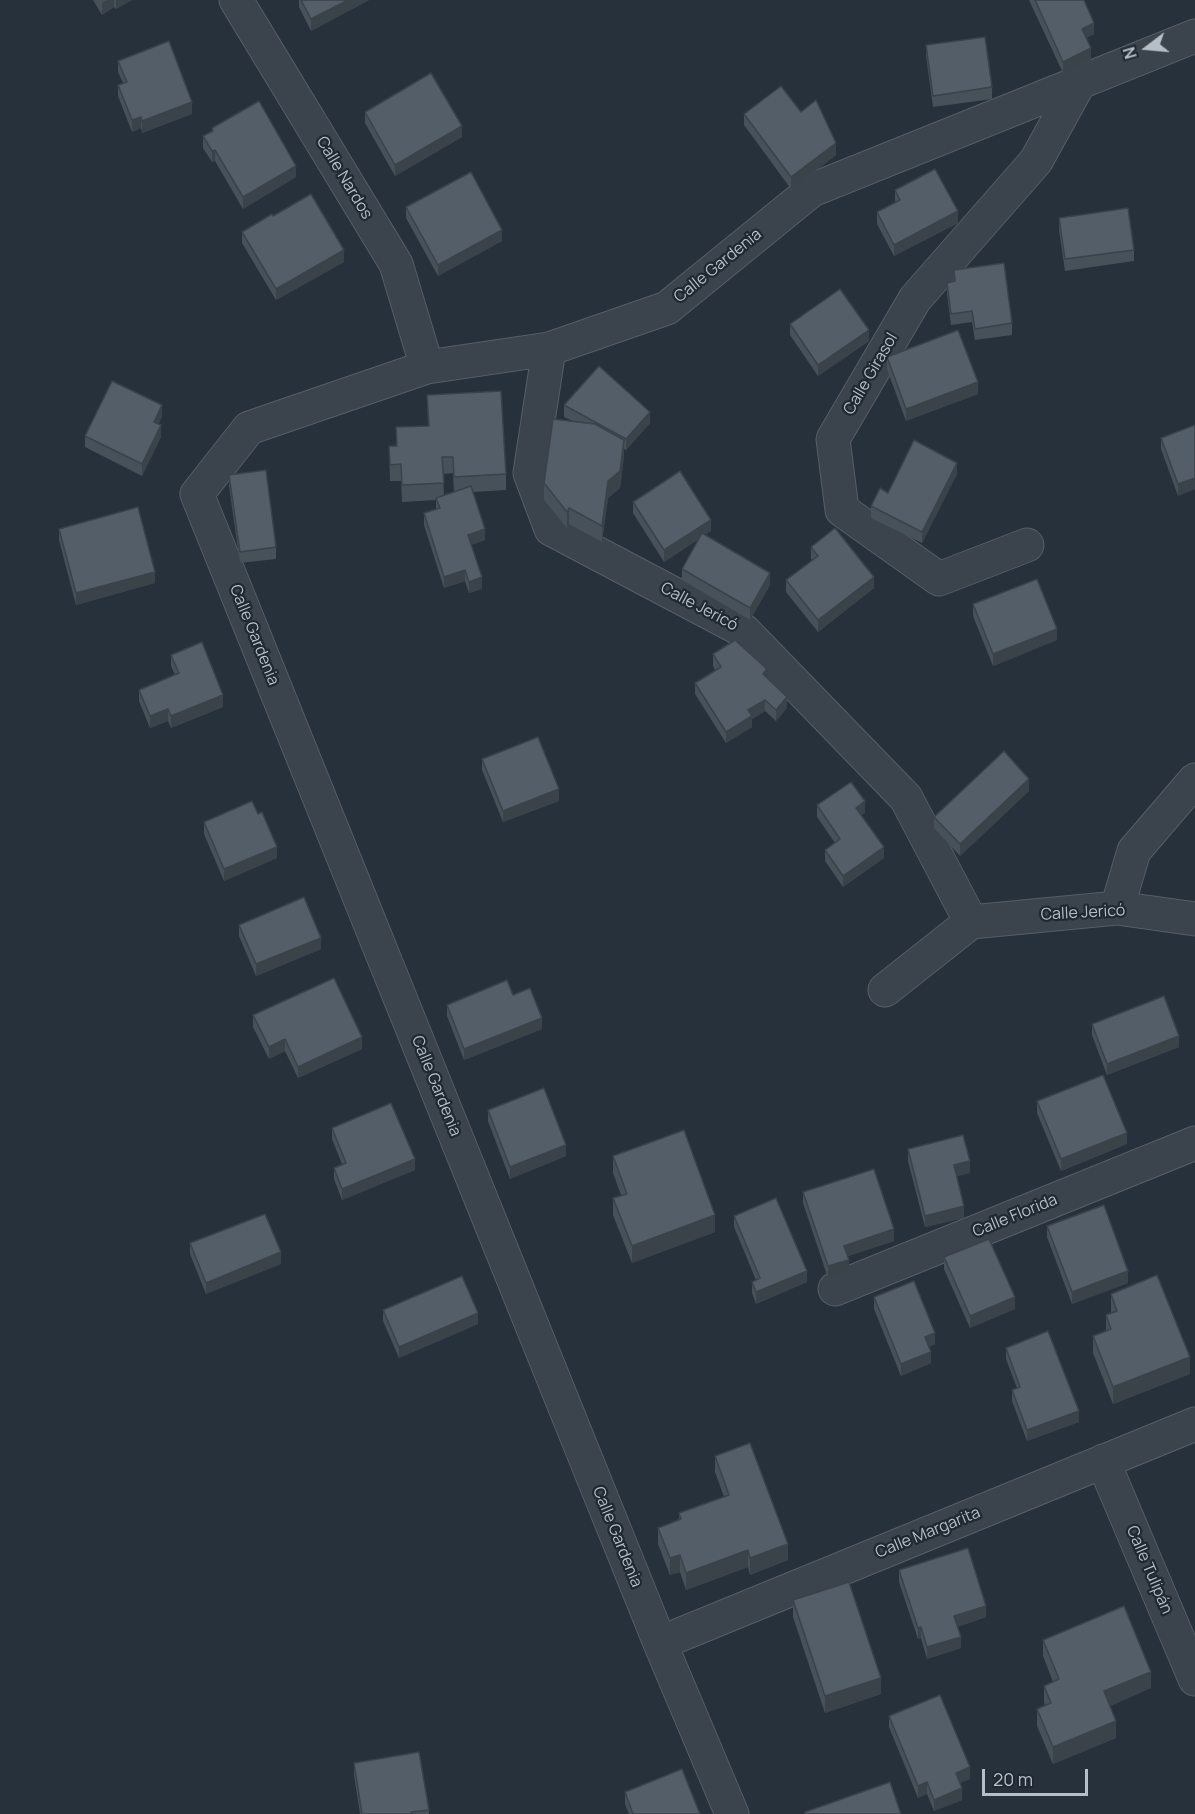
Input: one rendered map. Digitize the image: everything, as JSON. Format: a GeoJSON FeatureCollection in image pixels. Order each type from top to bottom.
{"type":"FeatureCollection","features":[{"type":"Feature","properties":{"kind":"street","name":"Calle Nardos"},"geometry":{"type":"LineString","coordinates":[[237,0],[396,264],[428,367]]}},
{"type":"Feature","properties":{"kind":"street","name":"Calle Gardenia"},"geometry":{"type":"LineString","coordinates":[[732,1814],[660,1643],[197,494],[249,428],[428,367],[549,349],[667,308],[812,190],[1195,36]]}},
{"type":"Feature","properties":{"kind":"street","name":"Calle Girasol"},"geometry":{"type":"LineString","coordinates":[[1027,545],[939,579],[842,510],[833,439],[915,299],[1036,161],[1079,83]]}},
{"type":"Feature","properties":{"kind":"street","name":"Calle Jericó"},"geometry":{"type":"LineString","coordinates":[[549,349],[530,473],[551,530],[744,631],[906,798],[971,922],[1117,908],[1195,920]]}},
{"type":"Feature","properties":{"kind":"street"},"geometry":{"type":"LineString","coordinates":[[1117,908],[1134,851],[1195,780]]}},
{"type":"Feature","properties":{"kind":"street"},"geometry":{"type":"LineString","coordinates":[[885,990],[971,922]]}},
{"type":"Feature","properties":{"kind":"street","name":"Calle Florida"},"geometry":{"type":"LineString","coordinates":[[835,1289],[1195,1143]]}},
{"type":"Feature","properties":{"kind":"street","name":"Calle Margarita"},"geometry":{"type":"LineString","coordinates":[[660,1643],[1195,1424]]}},
{"type":"Feature","properties":{"kind":"street","name":"Calle Tulipán"},"geometry":{"type":"LineString","coordinates":[[1103,1461],[1195,1679]]}},
{"type":"Feature","properties":{"kind":"building"},"geometry":{"type":"Polygon","coordinates":[[[301,0],[348,0],[311,19],[301,0]]]}},
{"type":"Feature","properties":{"kind":"building"},"geometry":{"type":"Polygon","coordinates":[[[1035,0],[1084,0],[1094,23],[1082,29],[1091,48],[1063,62],[1035,0]]]}},
{"type":"Feature","properties":{"kind":"building"},"geometry":{"type":"Polygon","coordinates":[[[985,37],[992,87],[933,96],[926,45],[985,37]]]}},
{"type":"Feature","properties":{"kind":"building"},"geometry":{"type":"Polygon","coordinates":[[[169,41],[192,102],[142,121],[141,117],[132,120],[118,85],[127,82],[118,61],[169,41]]]}},
{"type":"Feature","properties":{"kind":"building"},"geometry":{"type":"Polygon","coordinates":[[[431,73],[462,126],[395,165],[365,112],[431,73]]]}},
{"type":"Feature","properties":{"kind":"building"},"geometry":{"type":"Polygon","coordinates":[[[781,86],[801,112],[816,100],[836,143],[791,177],[744,114],[781,86]]]}},
{"type":"Feature","properties":{"kind":"building"},"geometry":{"type":"Polygon","coordinates":[[[259,101],[296,166],[243,197],[215,150],[212,151],[203,136],[213,131],[212,128],[259,101]]]}},
{"type":"Feature","properties":{"kind":"building"},"geometry":{"type":"Polygon","coordinates":[[[935,169],[958,211],[894,245],[877,212],[900,200],[895,190],[935,169]]]}},
{"type":"Feature","properties":{"kind":"building"},"geometry":{"type":"Polygon","coordinates":[[[471,172],[502,230],[438,265],[406,207],[471,172]]]}},
{"type":"Feature","properties":{"kind":"building"},"geometry":{"type":"Polygon","coordinates":[[[311,194],[344,250],[276,289],[242,232],[311,194]]]}},
{"type":"Feature","properties":{"kind":"building"},"geometry":{"type":"Polygon","coordinates":[[[1128,208],[1134,250],[1065,259],[1059,218],[1128,208]]]}},
{"type":"Feature","properties":{"kind":"building"},"geometry":{"type":"Polygon","coordinates":[[[1004,263],[1012,323],[975,329],[972,311],[951,314],[947,283],[955,281],[954,270],[1004,263]]]}},
{"type":"Feature","properties":{"kind":"building"},"geometry":{"type":"Polygon","coordinates":[[[840,289],[869,330],[818,365],[790,324],[840,289]]]}},
{"type":"Feature","properties":{"kind":"building"},"geometry":{"type":"Polygon","coordinates":[[[958,330],[978,382],[906,409],[887,357],[958,330]]]}},
{"type":"Feature","properties":{"kind":"building"},"geometry":{"type":"Polygon","coordinates":[[[599,366],[650,412],[626,439],[564,405],[599,366]]]}},
{"type":"Feature","properties":{"kind":"building"},"geometry":{"type":"Polygon","coordinates":[[[112,381],[162,405],[154,422],[161,425],[142,464],[85,436],[112,381]]]}},
{"type":"Feature","properties":{"kind":"building"},"geometry":{"type":"Polygon","coordinates":[[[501,391],[506,474],[454,477],[453,457],[442,457],[444,483],[402,485],[401,464],[390,465],[389,446],[397,446],[396,427],[429,426],[427,395],[501,391]]]}},
{"type":"Feature","properties":{"kind":"building"},"geometry":{"type":"Polygon","coordinates":[[[553,419],[595,424],[624,440],[620,471],[608,481],[602,526],[569,508],[567,512],[544,483],[553,419]]]}},
{"type":"Feature","properties":{"kind":"building"},"geometry":{"type":"Polygon","coordinates":[[[1195,425],[1195,478],[1178,484],[1161,438],[1195,425]]]}},
{"type":"Feature","properties":{"kind":"building"},"geometry":{"type":"Polygon","coordinates":[[[914,440],[957,463],[922,532],[871,506],[880,488],[888,493],[914,440]]]}},
{"type":"Feature","properties":{"kind":"building"},"geometry":{"type":"Polygon","coordinates":[[[266,470],[276,547],[240,552],[229,475],[266,470]]]}},
{"type":"Feature","properties":{"kind":"building"},"geometry":{"type":"Polygon","coordinates":[[[680,471],[711,520],[664,550],[633,502],[680,471]]]}},
{"type":"Feature","properties":{"kind":"building"},"geometry":{"type":"Polygon","coordinates":[[[471,486],[485,529],[468,535],[482,577],[469,582],[465,570],[444,577],[424,513],[440,508],[436,498],[471,486]]]}},
{"type":"Feature","properties":{"kind":"building"},"geometry":{"type":"Polygon","coordinates":[[[138,507],[155,572],[76,593],[59,529],[138,507]]]}},
{"type":"Feature","properties":{"kind":"building"},"geometry":{"type":"Polygon","coordinates":[[[835,528],[874,577],[818,620],[786,580],[818,556],[811,547],[835,528]]]}},
{"type":"Feature","properties":{"kind":"building"},"geometry":{"type":"Polygon","coordinates":[[[702,533],[770,573],[750,608],[682,569],[702,533]]]}},
{"type":"Feature","properties":{"kind":"building"},"geometry":{"type":"Polygon","coordinates":[[[1037,579],[1057,629],[993,654],[973,604],[1037,579]]]}},
{"type":"Feature","properties":{"kind":"building"},"geometry":{"type":"Polygon","coordinates":[[[735,640],[767,669],[763,674],[787,697],[776,710],[765,700],[748,710],[752,716],[726,732],[695,683],[721,667],[713,654],[735,640]]]}},
{"type":"Feature","properties":{"kind":"building"},"geometry":{"type":"Polygon","coordinates":[[[202,642],[223,695],[171,716],[168,709],[150,716],[139,690],[179,673],[171,655],[202,642]]]}},
{"type":"Feature","properties":{"kind":"building"},"geometry":{"type":"Polygon","coordinates":[[[538,737],[559,789],[503,811],[482,759],[538,737]]]}},
{"type":"Feature","properties":{"kind":"building"},"geometry":{"type":"Polygon","coordinates":[[[1004,751],[1029,779],[960,844],[934,817],[1004,751]]]}},
{"type":"Feature","properties":{"kind":"building"},"geometry":{"type":"Polygon","coordinates":[[[851,782],[865,801],[856,808],[884,847],[843,876],[825,850],[840,839],[817,805],[851,782]]]}},
{"type":"Feature","properties":{"kind":"building"},"geometry":{"type":"Polygon","coordinates":[[[252,801],[258,814],[262,812],[277,847],[224,869],[204,822],[252,801]]]}},
{"type":"Feature","properties":{"kind":"building"},"geometry":{"type":"Polygon","coordinates":[[[304,897],[321,938],[256,964],[239,925],[304,897]]]}},
{"type":"Feature","properties":{"kind":"building"},"geometry":{"type":"Polygon","coordinates":[[[334,978],[362,1037],[298,1067],[285,1039],[269,1047],[253,1015],[334,978]]]}},
{"type":"Feature","properties":{"kind":"building"},"geometry":{"type":"Polygon","coordinates":[[[507,980],[513,995],[530,988],[542,1018],[464,1049],[447,1005],[507,980]]]}},
{"type":"Feature","properties":{"kind":"building"},"geometry":{"type":"Polygon","coordinates":[[[1164,996],[1179,1036],[1107,1064],[1092,1024],[1164,996]]]}},
{"type":"Feature","properties":{"kind":"building"},"geometry":{"type":"Polygon","coordinates":[[[1103,1075],[1127,1133],[1061,1159],[1037,1101],[1103,1075]]]}},
{"type":"Feature","properties":{"kind":"building"},"geometry":{"type":"Polygon","coordinates":[[[544,1088],[566,1145],[510,1167],[488,1110],[544,1088]]]}},
{"type":"Feature","properties":{"kind":"building"},"geometry":{"type":"Polygon","coordinates":[[[391,1103],[415,1159],[342,1189],[334,1168],[346,1163],[332,1128],[391,1103]]]}},
{"type":"Feature","properties":{"kind":"building"},"geometry":{"type":"Polygon","coordinates":[[[684,1130],[715,1215],[632,1246],[613,1198],[627,1194],[613,1156],[684,1130]]]}},
{"type":"Feature","properties":{"kind":"building"},"geometry":{"type":"Polygon","coordinates":[[[963,1135],[970,1161],[954,1165],[964,1206],[925,1216],[908,1149],[963,1135]]]}},
{"type":"Feature","properties":{"kind":"building"},"geometry":{"type":"Polygon","coordinates":[[[874,1169],[894,1229],[844,1246],[849,1260],[828,1266],[803,1192],[874,1169]]]}},
{"type":"Feature","properties":{"kind":"building"},"geometry":{"type":"Polygon","coordinates":[[[776,1198],[807,1271],[756,1292],[752,1282],[760,1278],[734,1216],[776,1198]]]}},
{"type":"Feature","properties":{"kind":"building"},"geometry":{"type":"Polygon","coordinates":[[[1104,1205],[1128,1271],[1072,1292],[1047,1226],[1104,1205]]]}},
{"type":"Feature","properties":{"kind":"building"},"geometry":{"type":"Polygon","coordinates":[[[265,1214],[281,1252],[206,1283],[190,1243],[265,1214]]]}},
{"type":"Feature","properties":{"kind":"building"},"geometry":{"type":"Polygon","coordinates":[[[989,1239],[1015,1297],[970,1316],[944,1257],[989,1239]]]}},
{"type":"Feature","properties":{"kind":"building"},"geometry":{"type":"Polygon","coordinates":[[[1157,1275],[1190,1357],[1113,1387],[1093,1336],[1111,1329],[1106,1315],[1117,1311],[1111,1294],[1157,1275]]]}},
{"type":"Feature","properties":{"kind":"building"},"geometry":{"type":"Polygon","coordinates":[[[462,1276],[478,1313],[399,1347],[383,1310],[462,1276]]]}},
{"type":"Feature","properties":{"kind":"building"},"geometry":{"type":"Polygon","coordinates":[[[914,1281],[935,1333],[925,1337],[931,1352],[901,1364],[874,1297],[914,1281]]]}},
{"type":"Feature","properties":{"kind":"building"},"geometry":{"type":"Polygon","coordinates":[[[1048,1331],[1079,1411],[1027,1430],[1012,1390],[1020,1387],[1006,1348],[1048,1331]]]}},
{"type":"Feature","properties":{"kind":"building"},"geometry":{"type":"Polygon","coordinates":[[[750,1443],[788,1544],[750,1558],[748,1550],[686,1573],[680,1555],[670,1558],[658,1528],[681,1519],[679,1513],[729,1495],[715,1456],[750,1443]]]}},
{"type":"Feature","properties":{"kind":"building"},"geometry":{"type":"Polygon","coordinates":[[[968,1548],[986,1606],[954,1616],[961,1637],[927,1647],[921,1627],[918,1628],[899,1570],[968,1548]]]}},
{"type":"Feature","properties":{"kind":"building"},"geometry":{"type":"Polygon","coordinates":[[[849,1582],[881,1678],[825,1696],[793,1600],[849,1582]]]}},
{"type":"Feature","properties":{"kind":"building"},"geometry":{"type":"Polygon","coordinates":[[[1124,1606],[1151,1672],[1104,1691],[1116,1721],[1053,1747],[1037,1709],[1051,1703],[1044,1686],[1059,1679],[1043,1640],[1124,1606]]]}},
{"type":"Feature","properties":{"kind":"building"},"geometry":{"type":"Polygon","coordinates":[[[940,1695],[970,1767],[956,1773],[962,1788],[934,1800],[927,1782],[918,1786],[889,1716],[940,1695]]]}},
{"type":"Feature","properties":{"kind":"building"},"geometry":{"type":"Polygon","coordinates":[[[419,1752],[429,1810],[411,1812],[412,1814],[362,1814],[354,1763],[419,1752]]]}},
{"type":"Feature","properties":{"kind":"building"},"geometry":{"type":"Polygon","coordinates":[[[682,1769],[700,1814],[633,1814],[625,1792],[682,1769]]]}},
{"type":"Feature","properties":{"kind":"building"},"geometry":{"type":"Polygon","coordinates":[[[890,1782],[901,1814],[805,1814],[805,1812],[890,1782]]]}}]}
